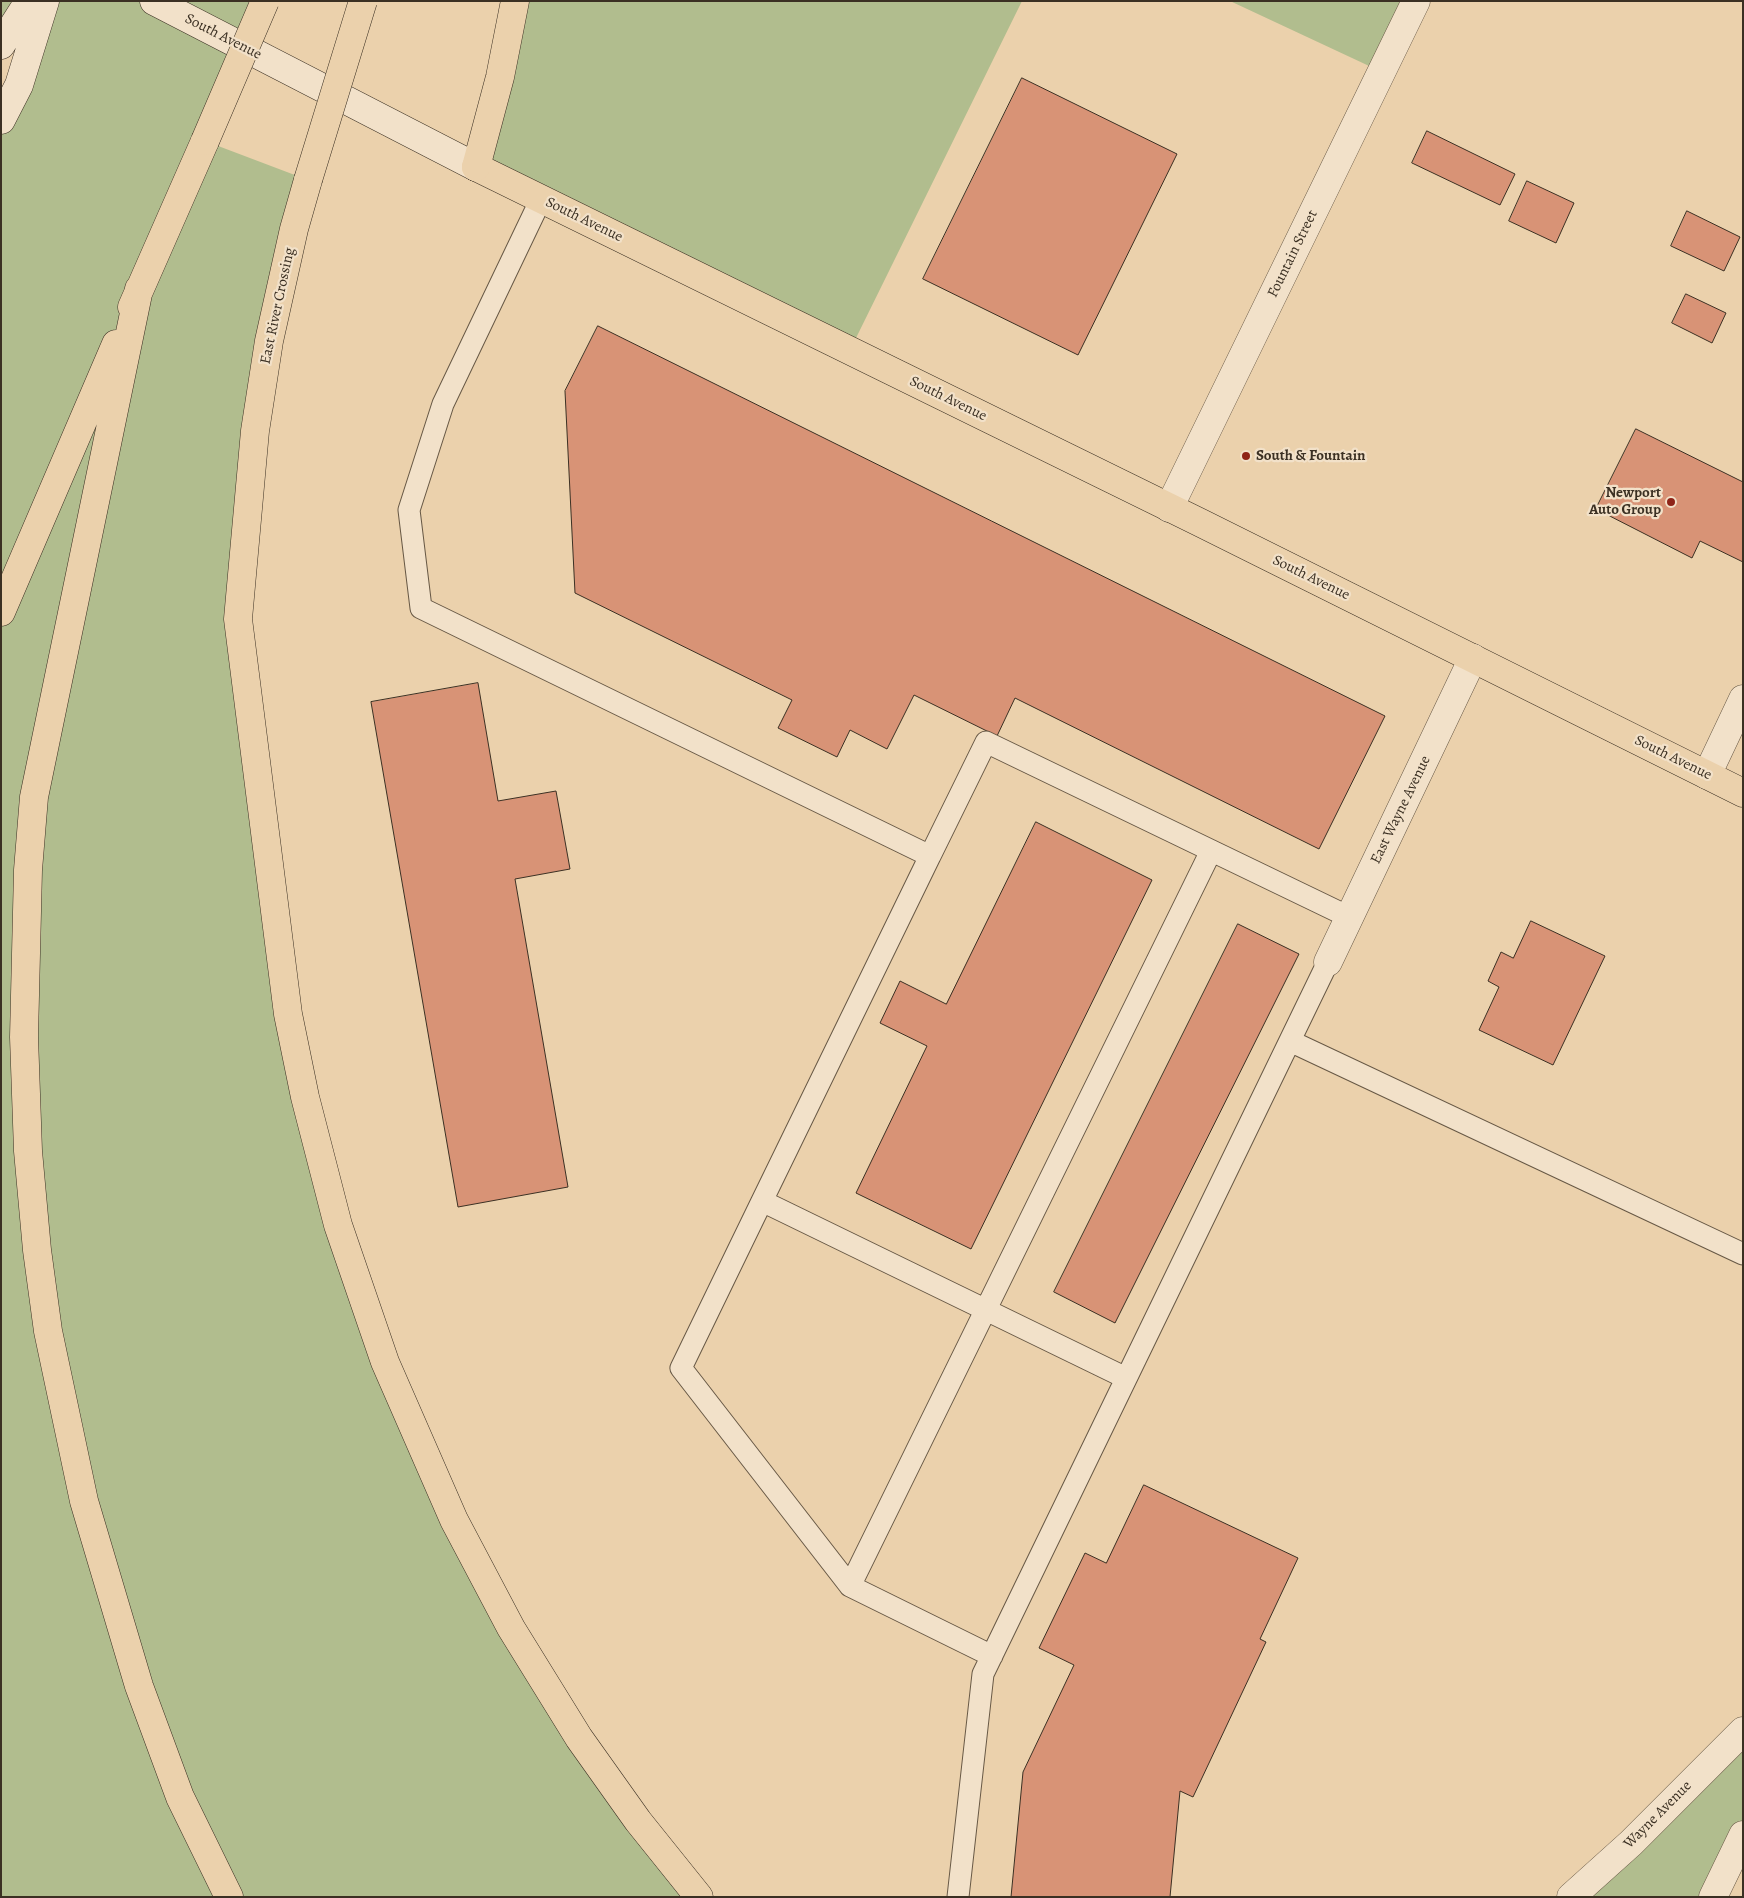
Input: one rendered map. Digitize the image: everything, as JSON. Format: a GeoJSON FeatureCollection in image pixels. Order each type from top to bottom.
{"type":"FeatureCollection","features":[{"type":"Feature","properties":{"kind":"main road"},"geometry":{"type":"LineString","coordinates":[[1,612],[265,1]]}},
{"type":"Feature","properties":{"kind":"main road","name":"East River Crossing"},"geometry":{"type":"LineString","coordinates":[[364,1],[294,229],[269,341],[255,431],[238,619],[292,1032],[305,1097],[338,1225],[385,1362],[454,1520],[511,1628],[590,1754],[638,1821],[699,1897]]}},
{"type":"Feature","properties":{"kind":"main road"},"geometry":{"type":"LineString","coordinates":[[476,166],[500,77],[515,1]]}},
{"type":"Feature","properties":{"kind":"main road","name":"South Avenue"},"geometry":{"type":"LineString","coordinates":[[476,166],[1743,792]]}},
{"type":"Feature","properties":{"kind":"main road"},"geometry":{"type":"LineString","coordinates":[[139,289],[34,797],[28,870],[24,1037],[28,1151],[36,1250],[48,1331],[84,1501],[143,1696],[180,1797],[228,1897]]}},
{"type":"Feature","properties":{"kind":"street"},"geometry":{"type":"LineString","coordinates":[[1,45],[30,1]]}},
{"type":"Feature","properties":{"kind":"street"},"geometry":{"type":"LineString","coordinates":[[1,120],[19,85],[45,1]]}},
{"type":"Feature","properties":{"kind":"street","name":"South Avenue"},"geometry":{"type":"LineString","coordinates":[[154,1],[476,166]]}},
{"type":"Feature","properties":{"kind":"street","name":"Fountain Street"},"geometry":{"type":"LineString","coordinates":[[1169,508],[1416,1]]}},
{"type":"Feature","properties":{"kind":"street","name":"East Wayne Avenue"},"geometry":{"type":"LineString","coordinates":[[1328,962],[1473,658]]}},
{"type":"Feature","properties":{"kind":"street"},"geometry":{"type":"LineString","coordinates":[[1707,775],[1743,699]]}},
{"type":"Feature","properties":{"kind":"street","name":"Wayne Avenue"},"geometry":{"type":"LineString","coordinates":[[1570,1897],[1631,1843],[1743,1731]]}},
{"type":"Feature","properties":{"kind":"street"},"geometry":{"type":"LineString","coordinates":[[1713,1897],[1743,1834]]}},
{"type":"Feature","properties":{"kind":"lane"},"geometry":{"type":"LineString","coordinates":[[542,199],[443,404],[410,510],[421,608],[930,856]]}},
{"type":"Feature","properties":{"kind":"lane"},"geometry":{"type":"LineString","coordinates":[[992,1656],[850,1586],[681,1368],[986,742],[1349,917]]}},
{"type":"Feature","properties":{"kind":"lane"},"geometry":{"type":"LineString","coordinates":[[850,1586],[1211,851]]}},
{"type":"Feature","properties":{"kind":"lane"},"geometry":{"type":"LineString","coordinates":[[958,1897],[983,1674],[1328,962]]}},
{"type":"Feature","properties":{"kind":"lane"},"geometry":{"type":"LineString","coordinates":[[1290,1041],[1743,1254]]}},
{"type":"Feature","properties":{"kind":"lane"},"geometry":{"type":"LineString","coordinates":[[762,1201],[1126,1378]]}},
{"type":"Feature","properties":{"kind":"green space"},"geometry":{"type":"Polygon","coordinates":[[[1,1],[29,1],[1,45],[1,1]]]}},
{"type":"Feature","properties":{"kind":"green space"},"geometry":{"type":"Polygon","coordinates":[[[45,1],[265,1],[205,141],[308,180],[238,619],[288,1014],[338,1225],[511,1628],[699,1897],[1,1897],[1,120],[45,1]]]}},
{"type":"Feature","properties":{"kind":"green space"},"geometry":{"type":"Polygon","coordinates":[[[515,1],[1022,1],[856,338],[541,199],[476,167],[515,1]]]}},
{"type":"Feature","properties":{"kind":"green space"},"geometry":{"type":"Polygon","coordinates":[[[1230,1],[1416,1],[1382,72],[1230,1]]]}},
{"type":"Feature","properties":{"kind":"green space"},"geometry":{"type":"Polygon","coordinates":[[[1743,1731],[1743,1835],[1713,1897],[1568,1897],[1743,1731]]]}},
{"type":"Feature","properties":{"kind":"building"},"geometry":{"type":"Polygon","coordinates":[[[1022,78],[1177,154],[1078,355],[923,279],[1022,78]]]}},
{"type":"Feature","properties":{"kind":"building"},"geometry":{"type":"Polygon","coordinates":[[[1427,131],[1515,174],[1500,205],[1412,163],[1427,131]]]}},
{"type":"Feature","properties":{"kind":"building"},"geometry":{"type":"Polygon","coordinates":[[[1527,181],[1574,203],[1556,243],[1509,221],[1527,181]]]}},
{"type":"Feature","properties":{"kind":"building"},"geometry":{"type":"Polygon","coordinates":[[[1687,211],[1740,237],[1724,271],[1671,246],[1687,211]]]}},
{"type":"Feature","properties":{"kind":"building"},"geometry":{"type":"Polygon","coordinates":[[[1686,294],[1726,313],[1712,343],[1672,323],[1686,294]]]}},
{"type":"Feature","properties":{"kind":"building"},"geometry":{"type":"Polygon","coordinates":[[[598,326],[1385,716],[1319,849],[1015,698],[997,736],[914,695],[887,749],[850,730],[837,757],[778,728],[792,700],[575,593],[565,391],[598,326]]]}},
{"type":"Feature","properties":{"kind":"building","name":"Newport Auto Group"},"geometry":{"type":"Polygon","coordinates":[[[1636,429],[1743,482],[1743,562],[1700,541],[1692,558],[1596,509],[1636,429]]]}},
{"type":"Feature","properties":{"kind":"building"},"geometry":{"type":"Polygon","coordinates":[[[478,683],[498,801],[556,791],[570,869],[515,879],[568,1187],[458,1207],[371,702],[478,683]]]}},
{"type":"Feature","properties":{"kind":"building"},"geometry":{"type":"Polygon","coordinates":[[[1036,822],[1152,880],[971,1249],[856,1193],[927,1046],[880,1023],[900,981],[946,1004],[1036,822]]]}},
{"type":"Feature","properties":{"kind":"building"},"geometry":{"type":"Polygon","coordinates":[[[1531,921],[1605,956],[1553,1065],[1479,1030],[1499,987],[1488,981],[1501,952],[1513,958],[1531,921]]]}},
{"type":"Feature","properties":{"kind":"building"},"geometry":{"type":"Polygon","coordinates":[[[1238,924],[1299,954],[1115,1323],[1054,1292],[1238,924]]]}},
{"type":"Feature","properties":{"kind":"building"},"geometry":{"type":"Polygon","coordinates":[[[1144,1485],[1298,1558],[1260,1639],[1266,1642],[1193,1797],[1180,1791],[1170,1897],[1011,1897],[1023,1772],[1074,1665],[1039,1648],[1085,1553],[1106,1563],[1144,1485]]]}},
{"type":"Feature","properties":{"kind":"place","name":"South & Fountain"},"geometry":{"type":"Point","coordinates":[1246,456]}},
{"type":"Feature","properties":{"kind":"place","name":"Newport Auto Group"},"geometry":{"type":"Point","coordinates":[1671,502]}}]}
